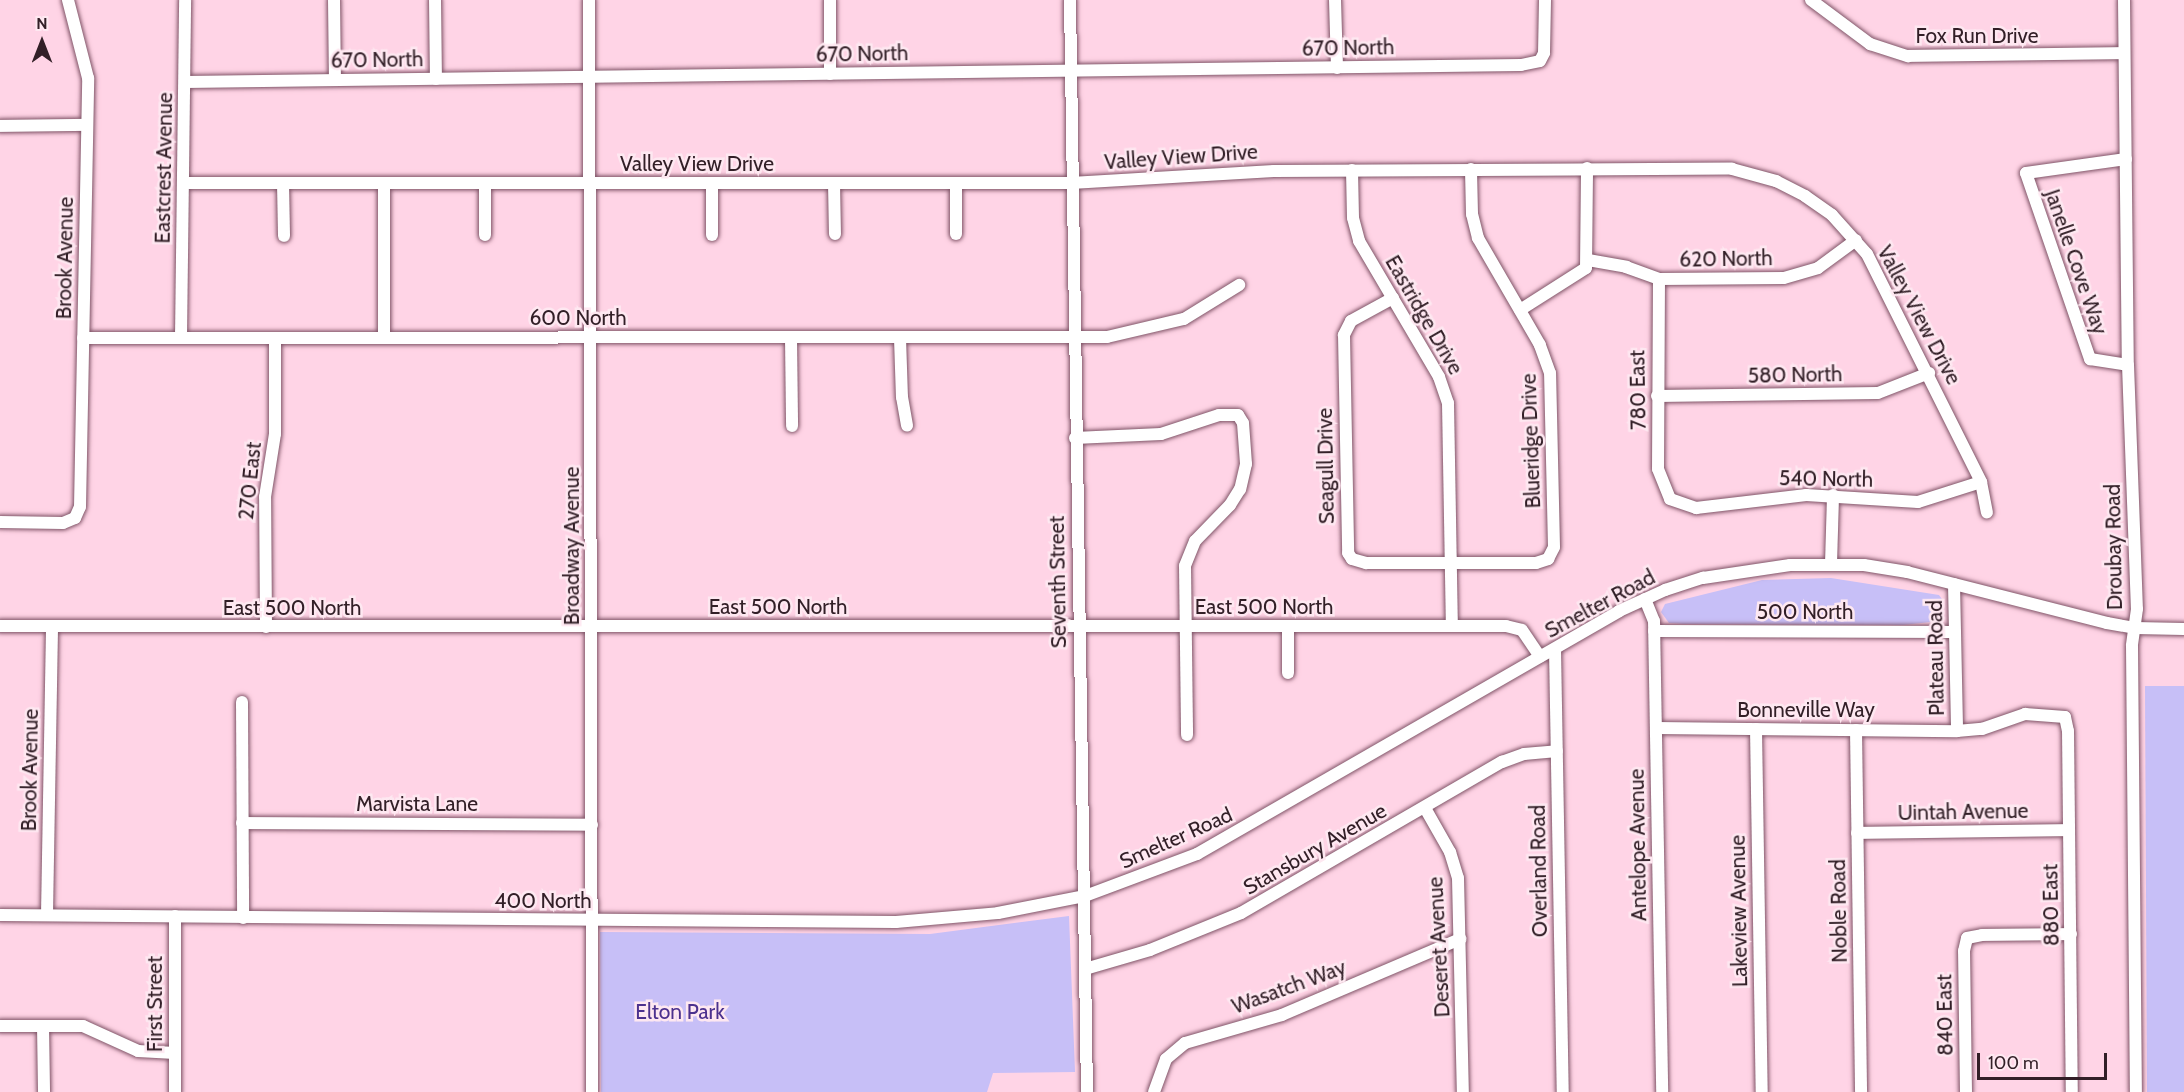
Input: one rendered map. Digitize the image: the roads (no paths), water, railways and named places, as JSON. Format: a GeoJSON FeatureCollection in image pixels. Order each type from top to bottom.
{"type":"FeatureCollection","features":[{"type":"Feature","properties":{"kind":"street","name":"Brook Avenue"},"geometry":{"type":"LineString","coordinates":[[0,522],[63,523],[75,518],[80,507],[87,68],[68,0]]}},
{"type":"Feature","properties":{"kind":"street","name":"Eastcrest Avenue"},"geometry":{"type":"LineString","coordinates":[[181,338],[185,0]]}},
{"type":"Feature","properties":{"kind":"street"},"geometry":{"type":"LineString","coordinates":[[334,0],[335,80]]}},
{"type":"Feature","properties":{"kind":"street"},"geometry":{"type":"LineString","coordinates":[[435,0],[436,79]]}},
{"type":"Feature","properties":{"kind":"street","name":"Broadway Avenue"},"geometry":{"type":"LineString","coordinates":[[590,0],[592,1092]]}},
{"type":"Feature","properties":{"kind":"street"},"geometry":{"type":"LineString","coordinates":[[830,0],[830,74]]}},
{"type":"Feature","properties":{"kind":"street","name":"Seventh Street"},"geometry":{"type":"LineString","coordinates":[[1070,0],[1071,183],[1087,1092]]}},
{"type":"Feature","properties":{"kind":"street"},"geometry":{"type":"LineString","coordinates":[[1335,0],[1337,68]]}},
{"type":"Feature","properties":{"kind":"street","name":"670 North"},"geometry":{"type":"LineString","coordinates":[[185,82],[1521,65],[1540,61],[1546,45],[1545,0]]}},
{"type":"Feature","properties":{"kind":"street","name":"Fox Run Drive"},"geometry":{"type":"LineString","coordinates":[[1811,0],[1861,39],[1898,54],[2124,53]]}},
{"type":"Feature","properties":{"kind":"street","name":"Droubay Road"},"geometry":{"type":"LineString","coordinates":[[2124,0],[2128,365],[2135,628],[2136,1092]]}},
{"type":"Feature","properties":{"kind":"street"},"geometry":{"type":"LineString","coordinates":[[0,126],[87,125]]}},
{"type":"Feature","properties":{"kind":"street","name":"Janelle Cove Way"},"geometry":{"type":"LineString","coordinates":[[2126,159],[2026,173],[2090,359],[2128,365]]}},
{"type":"Feature","properties":{"kind":"street","name":"Valley View Drive"},"geometry":{"type":"LineString","coordinates":[[183,183],[1071,183],[1352,170],[1701,166],[1754,174],[1805,196],[1856,240],[1878,269],[1981,482],[1987,512]]}},
{"type":"Feature","properties":{"kind":"street"},"geometry":{"type":"LineString","coordinates":[[1520,310],[1581,275],[1588,260],[1587,168]]}},
{"type":"Feature","properties":{"kind":"street","name":"Blueridge Drive"},"geometry":{"type":"LineString","coordinates":[[1451,563],[1536,563],[1548,559],[1554,547],[1550,373],[1543,351],[1476,230],[1472,169]]}},
{"type":"Feature","properties":{"kind":"street","name":"Eastridge Drive"},"geometry":{"type":"LineString","coordinates":[[1352,170],[1356,234],[1439,377],[1448,403],[1452,626]]}},
{"type":"Feature","properties":{"kind":"street"},"geometry":{"type":"LineString","coordinates":[[283,183],[284,236]]}},
{"type":"Feature","properties":{"kind":"street"},"geometry":{"type":"LineString","coordinates":[[384,183],[384,338]]}},
{"type":"Feature","properties":{"kind":"street"},"geometry":{"type":"LineString","coordinates":[[484,183],[484,235]]}},
{"type":"Feature","properties":{"kind":"street"},"geometry":{"type":"LineString","coordinates":[[712,183],[712,235]]}},
{"type":"Feature","properties":{"kind":"street"},"geometry":{"type":"LineString","coordinates":[[834,183],[835,234]]}},
{"type":"Feature","properties":{"kind":"street"},"geometry":{"type":"LineString","coordinates":[[956,183],[957,234]]}},
{"type":"Feature","properties":{"kind":"street","name":"620 North"},"geometry":{"type":"LineString","coordinates":[[1588,260],[1626,267],[1659,279],[1798,276],[1818,268],[1856,240]]}},
{"type":"Feature","properties":{"kind":"street","name":"780 East"},"geometry":{"type":"LineString","coordinates":[[1659,279],[1658,469],[1670,499]]}},
{"type":"Feature","properties":{"kind":"street","name":"600 North"},"geometry":{"type":"LineString","coordinates":[[83,338],[900,338],[1123,335],[1169,324],[1198,312],[1239,285]]}},
{"type":"Feature","properties":{"kind":"street","name":"Seagull Drive"},"geometry":{"type":"LineString","coordinates":[[1393,298],[1351,321],[1344,335],[1348,553],[1352,559],[1366,563],[1451,563]]}},
{"type":"Feature","properties":{"kind":"street","name":"270 East"},"geometry":{"type":"LineString","coordinates":[[266,627],[265,497],[275,434],[275,338]]}},
{"type":"Feature","properties":{"kind":"street"},"geometry":{"type":"LineString","coordinates":[[791,338],[792,426]]}},
{"type":"Feature","properties":{"kind":"street"},"geometry":{"type":"LineString","coordinates":[[900,338],[902,397],[907,426]]}},
{"type":"Feature","properties":{"kind":"street","name":"580 North"},"geometry":{"type":"LineString","coordinates":[[1658,396],[1878,393],[1929,373]]}},
{"type":"Feature","properties":{"kind":"street"},"geometry":{"type":"LineString","coordinates":[[1075,438],[1161,434],[1219,414],[1238,415],[1246,433],[1243,481],[1230,505],[1201,534],[1187,557],[1183,626],[1187,735]]}},
{"type":"Feature","properties":{"kind":"street","name":"540 North"},"geometry":{"type":"LineString","coordinates":[[1670,499],[1696,508],[1772,497],[1833,495],[1918,502],[1981,482]]}},
{"type":"Feature","properties":{"kind":"street"},"geometry":{"type":"LineString","coordinates":[[1831,564],[1833,495]]}},
{"type":"Feature","properties":{"kind":"street","name":"Smelter Road"},"geometry":{"type":"LineString","coordinates":[[1085,896],[1153,873],[1247,828],[1540,657],[1645,599],[1703,578],[1745,570],[1831,564],[1896,570],[2135,628],[2184,629]]}},
{"type":"Feature","properties":{"kind":"street","name":"Plateau Road"},"geometry":{"type":"LineString","coordinates":[[1954,584],[1957,731]]}},
{"type":"Feature","properties":{"kind":"street","name":"Antelope Avenue"},"geometry":{"type":"LineString","coordinates":[[1645,599],[1654,631],[1662,1092]]}},
{"type":"Feature","properties":{"kind":"street","name":"East 500 North"},"geometry":{"type":"LineString","coordinates":[[0,626],[1516,627],[1540,657]]}},
{"type":"Feature","properties":{"kind":"street","name":"Brook Avenue"},"geometry":{"type":"LineString","coordinates":[[47,915],[52,626]]}},
{"type":"Feature","properties":{"kind":"street"},"geometry":{"type":"LineString","coordinates":[[1288,626],[1288,673]]}},
{"type":"Feature","properties":{"kind":"street","name":"500 North"},"geometry":{"type":"LineString","coordinates":[[1654,631],[1955,632]]}},
{"type":"Feature","properties":{"kind":"street","name":"Overland Road"},"geometry":{"type":"LineString","coordinates":[[1555,649],[1563,1092]]}},
{"type":"Feature","properties":{"kind":"street"},"geometry":{"type":"LineString","coordinates":[[242,702],[243,918]]}},
{"type":"Feature","properties":{"kind":"street","name":"Bonneville Way"},"geometry":{"type":"LineString","coordinates":[[1656,728],[1957,731],[1982,729],[2025,714],[2065,717]]}},
{"type":"Feature","properties":{"kind":"street","name":"880 East"},"geometry":{"type":"LineString","coordinates":[[2065,717],[2073,1092]]}},
{"type":"Feature","properties":{"kind":"street","name":"Lakeview Avenue"},"geometry":{"type":"LineString","coordinates":[[1756,729],[1762,1092]]}},
{"type":"Feature","properties":{"kind":"street","name":"Noble Road"},"geometry":{"type":"LineString","coordinates":[[1856,730],[1861,1092]]}},
{"type":"Feature","properties":{"kind":"street","name":"Stansbury Avenue"},"geometry":{"type":"LineString","coordinates":[[1085,969],[1150,950],[1241,913],[1509,759],[1557,751]]}},
{"type":"Feature","properties":{"kind":"street","name":"Deseret Avenue"},"geometry":{"type":"LineString","coordinates":[[1425,808],[1456,870],[1460,939],[1463,1092]]}},
{"type":"Feature","properties":{"kind":"street","name":"Marvista Lane"},"geometry":{"type":"LineString","coordinates":[[242,823],[592,825]]}},
{"type":"Feature","properties":{"kind":"street","name":"Uintah Avenue"},"geometry":{"type":"LineString","coordinates":[[1857,833],[2069,830]]}},
{"type":"Feature","properties":{"kind":"street","name":"400 North"},"geometry":{"type":"LineString","coordinates":[[0,915],[592,921],[930,920],[998,913],[1085,896]]}},
{"type":"Feature","properties":{"kind":"street","name":"First Street"},"geometry":{"type":"LineString","coordinates":[[175,916],[175,1092]]}},
{"type":"Feature","properties":{"kind":"street","name":"840 East"},"geometry":{"type":"LineString","coordinates":[[1966,1092],[1964,951],[1967,938],[2070,934]]}},
{"type":"Feature","properties":{"kind":"street","name":"Wasatch Way"},"geometry":{"type":"LineString","coordinates":[[1154,1092],[1166,1059],[1185,1043],[1282,1015],[1460,939]]}},
{"type":"Feature","properties":{"kind":"street"},"geometry":{"type":"LineString","coordinates":[[0,1026],[82,1026],[138,1051],[175,1053]]}},
{"type":"Feature","properties":{"kind":"street"},"geometry":{"type":"LineString","coordinates":[[43,1026],[44,1092]]}},
{"type":"Feature","properties":{"kind":"park label","name":"Elton Park"},"geometry":{"type":"Point","coordinates":[680,1012]}}]}
